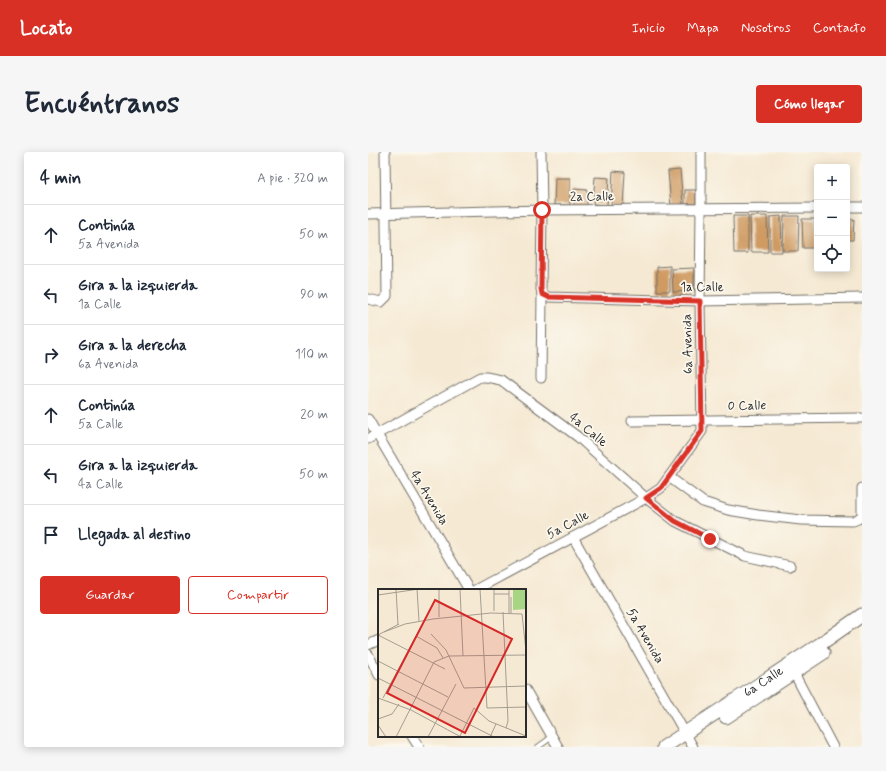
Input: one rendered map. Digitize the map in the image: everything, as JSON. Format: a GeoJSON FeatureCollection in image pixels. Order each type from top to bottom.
{"type":"FeatureCollection","features":[{"type":"Feature","properties":{"kind":"main road","name":"6a Calle"},"geometry":{"type":"LineString","coordinates":[[687,742],[862,615]]}},
{"type":"Feature","properties":{"kind":"main road","name":"6a Calle"},"geometry":{"type":"LineString","coordinates":[[664,747],[687,742],[794,673],[862,626]]}},
{"type":"Feature","properties":{"kind":"street"},"geometry":{"type":"LineString","coordinates":[[368,299],[381,302],[387,296],[385,152]]}},
{"type":"Feature","properties":{"kind":"street"},"geometry":{"type":"LineString","coordinates":[[540,378],[542,294],[541,152]]}},
{"type":"Feature","properties":{"kind":"street","name":"6a Avenida"},"geometry":{"type":"LineString","coordinates":[[669,477],[702,431],[700,301],[702,209],[701,152]]}},
{"type":"Feature","properties":{"kind":"street"},"geometry":{"type":"LineString","coordinates":[[850,207],[862,207]]}},
{"type":"Feature","properties":{"kind":"street","name":"2a Calle"},"geometry":{"type":"LineString","coordinates":[[368,214],[542,210],[814,208]]}},
{"type":"Feature","properties":{"kind":"street","name":"1a Calle"},"geometry":{"type":"LineString","coordinates":[[542,294],[548,297],[700,301],[862,298]]}},
{"type":"Feature","properties":{"kind":"street","name":"4a Calle"},"geometry":{"type":"LineString","coordinates":[[368,439],[480,377],[501,380],[578,437],[646,498],[675,521],[745,556],[790,566]]}},
{"type":"Feature","properties":{"kind":"street","name":"0 Calle"},"geometry":{"type":"LineString","coordinates":[[632,421],[862,418]]}},
{"type":"Feature","properties":{"kind":"street","name":"4a Avenida"},"geometry":{"type":"LineString","coordinates":[[368,419],[468,589]]}},
{"type":"Feature","properties":{"kind":"street"},"geometry":{"type":"LineString","coordinates":[[669,477],[703,502],[728,510],[758,516],[801,520],[854,521],[858,519],[862,515],[862,488]]}},
{"type":"Feature","properties":{"kind":"street","name":"5a Calle"},"geometry":{"type":"LineString","coordinates":[[477,589],[646,498],[661,488],[669,477]]}},
{"type":"Feature","properties":{"kind":"street","name":"5a Avenida"},"geometry":{"type":"LineString","coordinates":[[573,537],[687,742]]}},
{"type":"Feature","properties":{"kind":"street"},"geometry":{"type":"LineString","coordinates":[[368,645],[378,640]]}},
{"type":"Feature","properties":{"kind":"street"},"geometry":{"type":"LineString","coordinates":[[368,654],[378,673]]}},
{"type":"Feature","properties":{"kind":"street"},"geometry":{"type":"LineString","coordinates":[[794,673],[833,747]]}},
{"type":"Feature","properties":{"kind":"street"},"geometry":{"type":"LineString","coordinates":[[526,691],[558,747]]}},
{"type":"Feature","properties":{"kind":"street"},"geometry":{"type":"LineString","coordinates":[[413,737],[419,747]]}},
{"type":"Feature","properties":{"kind":"lane"},"geometry":{"type":"LineString","coordinates":[[538,747],[552,737]]}},
{"type":"Feature","properties":{"kind":"building"},"geometry":{"type":"Polygon","coordinates":[[[680,170],[683,204],[671,206],[668,171],[680,170]]]}},
{"type":"Feature","properties":{"kind":"building"},"geometry":{"type":"Polygon","coordinates":[[[613,171],[625,172],[623,207],[611,206],[613,171]]]}},
{"type":"Feature","properties":{"kind":"building"},"geometry":{"type":"Polygon","coordinates":[[[595,177],[609,178],[607,205],[593,204],[595,177]]]}},
{"type":"Feature","properties":{"kind":"building"},"geometry":{"type":"Polygon","coordinates":[[[555,178],[570,178],[570,205],[554,205],[555,178]]]}},
{"type":"Feature","properties":{"kind":"building"},"geometry":{"type":"Polygon","coordinates":[[[574,189],[587,190],[587,208],[574,207],[574,189]]]}},
{"type":"Feature","properties":{"kind":"building"},"geometry":{"type":"Polygon","coordinates":[[[685,190],[696,190],[696,204],[685,204],[685,190]]]}},
{"type":"Feature","properties":{"kind":"building"},"geometry":{"type":"Polygon","coordinates":[[[733,216],[748,216],[748,253],[734,253],[733,216]]]}},
{"type":"Feature","properties":{"kind":"building"},"geometry":{"type":"Polygon","coordinates":[[[750,216],[767,216],[768,252],[751,252],[750,216]]]}},
{"type":"Feature","properties":{"kind":"building"},"geometry":{"type":"Polygon","coordinates":[[[781,216],[782,252],[770,252],[770,217],[781,216]]]}},
{"type":"Feature","properties":{"kind":"building"},"geometry":{"type":"Polygon","coordinates":[[[784,216],[799,216],[798,251],[783,251],[784,216]]]}},
{"type":"Feature","properties":{"kind":"building"},"geometry":{"type":"Polygon","coordinates":[[[802,219],[814,219],[814,248],[803,248],[802,219]]]}},
{"type":"Feature","properties":{"kind":"building"},"geometry":{"type":"Polygon","coordinates":[[[850,219],[854,219],[853,240],[850,240],[850,219]]]}},
{"type":"Feature","properties":{"kind":"building"},"geometry":{"type":"Polygon","coordinates":[[[670,266],[670,291],[657,291],[657,267],[670,266]]]}},
{"type":"Feature","properties":{"kind":"building"},"geometry":{"type":"Polygon","coordinates":[[[694,268],[694,291],[673,292],[672,269],[694,268]]]}},
{"type":"Feature","properties":{"kind":"route"},"geometry":{"type":"LineString","coordinates":[[542,210],[542,294],[548,297],[700,301],[702,431],[661,488],[646,498],[675,521],[710,539]]}}]}
